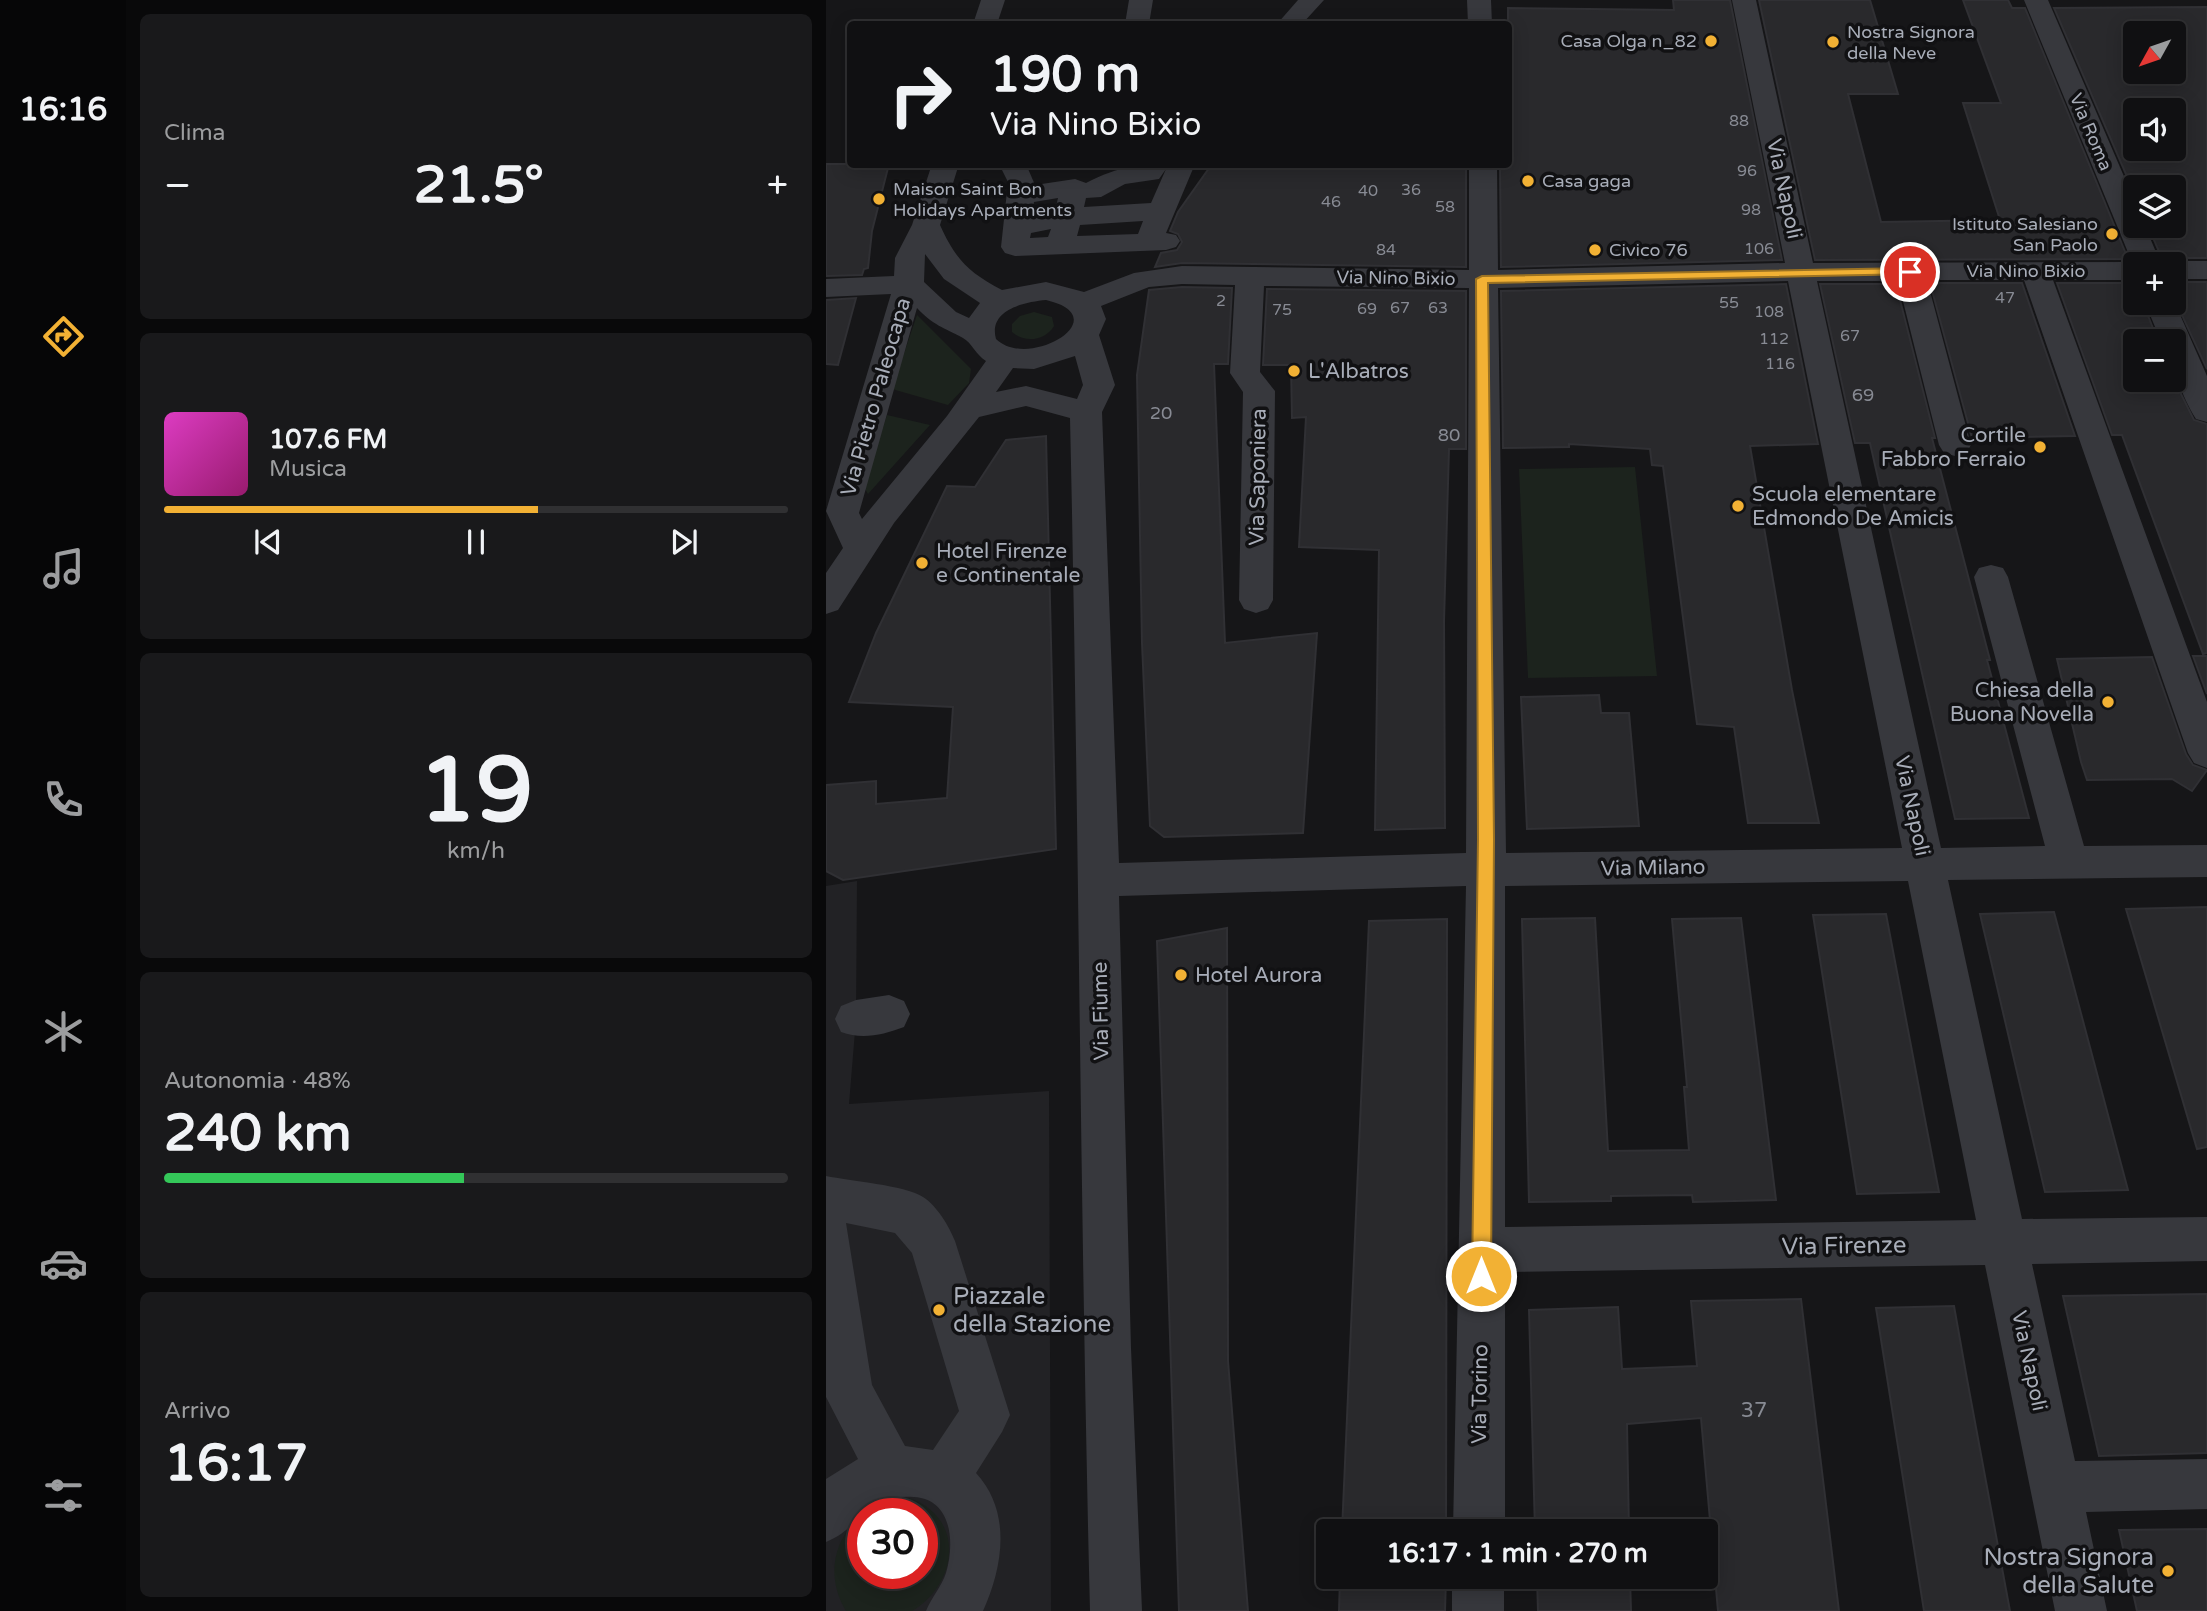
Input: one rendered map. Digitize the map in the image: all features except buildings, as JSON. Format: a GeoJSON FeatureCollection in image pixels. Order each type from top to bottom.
{"type":"FeatureCollection","features":[{"type":"Feature","properties":{"kind":"street"},"geometry":{"type":"LineString","coordinates":[[986,21],[993,0]]}},
{"type":"Feature","properties":{"kind":"street"},"geometry":{"type":"LineString","coordinates":[[1138,21],[1141,0]]}},
{"type":"Feature","properties":{"kind":"street"},"geometry":{"type":"LineString","coordinates":[[1292,21],[1312,0]]}},
{"type":"Feature","properties":{"kind":"street"},"geometry":{"type":"LineString","coordinates":[[1479,0],[1480,21]]}},
{"type":"Feature","properties":{"kind":"street","name":"Via Napoli"},"geometry":{"type":"LineString","coordinates":[[1745,0],[2081,1611]]}},
{"type":"Feature","properties":{"kind":"street","name":"Via Roma"},"geometry":{"type":"LineString","coordinates":[[2036,0],[2142,252]]}},
{"type":"Feature","properties":{"kind":"street","name":"Via Pietro Paleocapa"},"geometry":{"type":"LineString","coordinates":[[860,548],[842,513],[909,284],[909,258],[926,225],[945,168]]}},
{"type":"Feature","properties":{"kind":"street"},"geometry":{"type":"LineString","coordinates":[[1018,181],[1038,176],[1045,168]]}},
{"type":"Feature","properties":{"kind":"street","name":"Via Torino"},"geometry":{"type":"LineString","coordinates":[[1479,1519],[1485,870],[1483,168]]}},
{"type":"Feature","properties":{"kind":"street"},"geometry":{"type":"LineString","coordinates":[[1018,181],[1082,181],[1171,169]]}},
{"type":"Feature","properties":{"kind":"street"},"geometry":{"type":"LineString","coordinates":[[1018,181],[1015,247],[1061,245],[1156,250],[1152,231],[1161,211],[1171,169]]}},
{"type":"Feature","properties":{"kind":"street"},"geometry":{"type":"LineString","coordinates":[[1122,207],[1171,169]]}},
{"type":"Feature","properties":{"kind":"street"},"geometry":{"type":"LineString","coordinates":[[1082,181],[1122,207]]}},
{"type":"Feature","properties":{"kind":"street"},"geometry":{"type":"LineString","coordinates":[[1061,245],[1067,217],[1082,181]]}},
{"type":"Feature","properties":{"kind":"street"},"geometry":{"type":"LineString","coordinates":[[1017,227],[1122,207],[1161,211]]}},
{"type":"Feature","properties":{"kind":"street"},"geometry":{"type":"LineString","coordinates":[[926,225],[940,260],[958,278],[1001,302]]}},
{"type":"Feature","properties":{"kind":"street"},"geometry":{"type":"LineString","coordinates":[[2186,270],[2207,270]]}},
{"type":"Feature","properties":{"kind":"street"},"geometry":{"type":"LineString","coordinates":[[2035,271],[2207,753]]}},
{"type":"Feature","properties":{"kind":"street","name":"Via Nino Bixio"},"geometry":{"type":"LineString","coordinates":[[1082,303],[1144,279],[1182,275],[1482,279],[1801,272],[2123,271]]}},
{"type":"Feature","properties":{"kind":"street"},"geometry":{"type":"LineString","coordinates":[[1910,272],[1955,445]]}},
{"type":"Feature","properties":{"kind":"street","name":"Via Saponiera"},"geometry":{"type":"LineString","coordinates":[[1250,275],[1245,373],[1259,391],[1256,600]]}},
{"type":"Feature","properties":{"kind":"street"},"geometry":{"type":"LineString","coordinates":[[826,288],[909,284],[945,319],[979,334]]}},
{"type":"Feature","properties":{"kind":"street"},"geometry":{"type":"LineString","coordinates":[[1046,291],[1071,296],[1082,303],[1090,314],[1089,328],[1084,336],[1064,352],[1041,359],[1004,358],[984,346],[979,334],[985,315],[1001,302],[1024,293],[1046,291]]}},
{"type":"Feature","properties":{"kind":"street"},"geometry":{"type":"LineString","coordinates":[[2165,315],[2207,412]]}},
{"type":"Feature","properties":{"kind":"street","name":"Via Fiume"},"geometry":{"type":"LineString","coordinates":[[1084,336],[1099,385],[1086,412]]}},
{"type":"Feature","properties":{"kind":"street","name":"Via Pietro Paleocapa"},"geometry":{"type":"LineString","coordinates":[[826,601],[882,515],[968,409],[1004,358]]}},
{"type":"Feature","properties":{"kind":"street","name":"Via Fiume"},"geometry":{"type":"LineString","coordinates":[[1041,359],[1065,379],[1086,412],[1090,468],[1107,1334],[1116,1611]]}},
{"type":"Feature","properties":{"kind":"street"},"geometry":{"type":"LineString","coordinates":[[968,409],[1026,396],[1086,412]]}},
{"type":"Feature","properties":{"kind":"street"},"geometry":{"type":"LineString","coordinates":[[1992,577],[2069,863]]}},
{"type":"Feature","properties":{"kind":"street","name":"Via Milano"},"geometry":{"type":"LineString","coordinates":[[1099,880],[1485,870],[2207,861]]}},
{"type":"Feature","properties":{"kind":"street"},"geometry":{"type":"LineString","coordinates":[[826,1198],[908,1213],[932,1241],[985,1415],[944,1478]]}},
{"type":"Feature","properties":{"kind":"street"},"geometry":{"type":"LineString","coordinates":[[826,1230],[848,1391],[891,1471]]}},
{"type":"Feature","properties":{"kind":"street","name":"Via Firenze"},"geometry":{"type":"LineString","coordinates":[[1482,1250],[2207,1239]]}},
{"type":"Feature","properties":{"kind":"street"},"geometry":{"type":"LineString","coordinates":[[826,1516],[837,1501],[863,1482],[891,1471],[919,1469],[944,1478],[963,1494],[974,1518],[978,1546],[972,1576],[957,1609]]}},
{"type":"Feature","properties":{"kind":"street"},"geometry":{"type":"LineString","coordinates":[[2055,1487],[2207,1483]]}},
{"type":"Feature","properties":{"kind":"street"},"geometry":{"type":"LineString","coordinates":[[1478,1589],[1478,1611]]}},
{"type":"Feature","properties":{"kind":"shaded area"},"geometry":{"type":"Polygon","coordinates":[[[1034,312],[1052,317],[1054,326],[1046,335],[1029,339],[1012,332],[1012,324],[1020,316],[1034,312]]]}},
{"type":"Feature","properties":{"kind":"shaded area"},"geometry":{"type":"Polygon","coordinates":[[[917,315],[971,369],[969,383],[948,405],[892,389],[917,315]]]}},
{"type":"Feature","properties":{"kind":"shaded area"},"geometry":{"type":"Polygon","coordinates":[[[887,415],[930,425],[868,494],[864,487],[887,415]]]}},
{"type":"Feature","properties":{"kind":"shaded area"},"geometry":{"type":"Polygon","coordinates":[[[1635,467],[1657,676],[1528,678],[1519,469],[1635,467]]]}},
{"type":"Feature","properties":{"kind":"shaded area","name":"Piazzale della Stazione"},"geometry":{"type":"Polygon","coordinates":[[[857,881],[856,1019],[849,1104],[1049,1091],[1051,1611],[826,1611],[826,886],[857,881]]]}},
{"type":"Feature","properties":{"kind":"shaded area"},"geometry":{"type":"Polygon","coordinates":[[[938,1518],[947,1536],[949,1552],[939,1585],[938,1518]]]}},
{"type":"Feature","properties":{"kind":"shaded area"},"geometry":{"type":"Polygon","coordinates":[[[847,1531],[847,1589],[936,1589],[927,1600],[912,1611],[846,1611],[834,1572],[835,1560],[847,1531]]]}},
{"type":"Feature","properties":{"kind":"place","name":"Casa Olga n_82"},"geometry":{"type":"Point","coordinates":[1711,41]}},
{"type":"Feature","properties":{"kind":"place","name":"Nostra Signora della Neve"},"geometry":{"type":"Point","coordinates":[1833,42]}},
{"type":"Feature","properties":{"kind":"place","name":"Casa gaga"},"geometry":{"type":"Point","coordinates":[1528,181]}},
{"type":"Feature","properties":{"kind":"place","name":"Maison Saint Bon Holidays Apartments"},"geometry":{"type":"Point","coordinates":[879,199]}},
{"type":"Feature","properties":{"kind":"place","name":"Istituto Salesiano San Paolo"},"geometry":{"type":"Point","coordinates":[2112,234]}},
{"type":"Feature","properties":{"kind":"place","name":"Civico 76"},"geometry":{"type":"Point","coordinates":[1595,250]}},
{"type":"Feature","properties":{"kind":"place","name":"L'Albatros"},"geometry":{"type":"Point","coordinates":[1294,371]}},
{"type":"Feature","properties":{"kind":"place","name":"Cortile Fabbro Ferraio"},"geometry":{"type":"Point","coordinates":[2040,447]}},
{"type":"Feature","properties":{"kind":"place","name":"Scuola elementare Edmondo De Amicis"},"geometry":{"type":"Point","coordinates":[1738,506]}},
{"type":"Feature","properties":{"kind":"place","name":"Hotel Firenze e Continentale"},"geometry":{"type":"Point","coordinates":[922,563]}},
{"type":"Feature","properties":{"kind":"place","name":"Chiesa della Buona Novella"},"geometry":{"type":"Point","coordinates":[2108,702]}},
{"type":"Feature","properties":{"kind":"place","name":"Hotel Aurora"},"geometry":{"type":"Point","coordinates":[1181,975]}},
{"type":"Feature","properties":{"kind":"place","name":"Piazzale della Stazione"},"geometry":{"type":"Point","coordinates":[939,1310]}},
{"type":"Feature","properties":{"kind":"place","name":"Nostra Signora della Salute"},"geometry":{"type":"Point","coordinates":[2168,1571]}},
{"type":"Feature","properties":{"kind":"route"},"geometry":{"type":"LineString","coordinates":[[1481,1276],[1486,839],[1482,279],[1910,272]]}}]}
